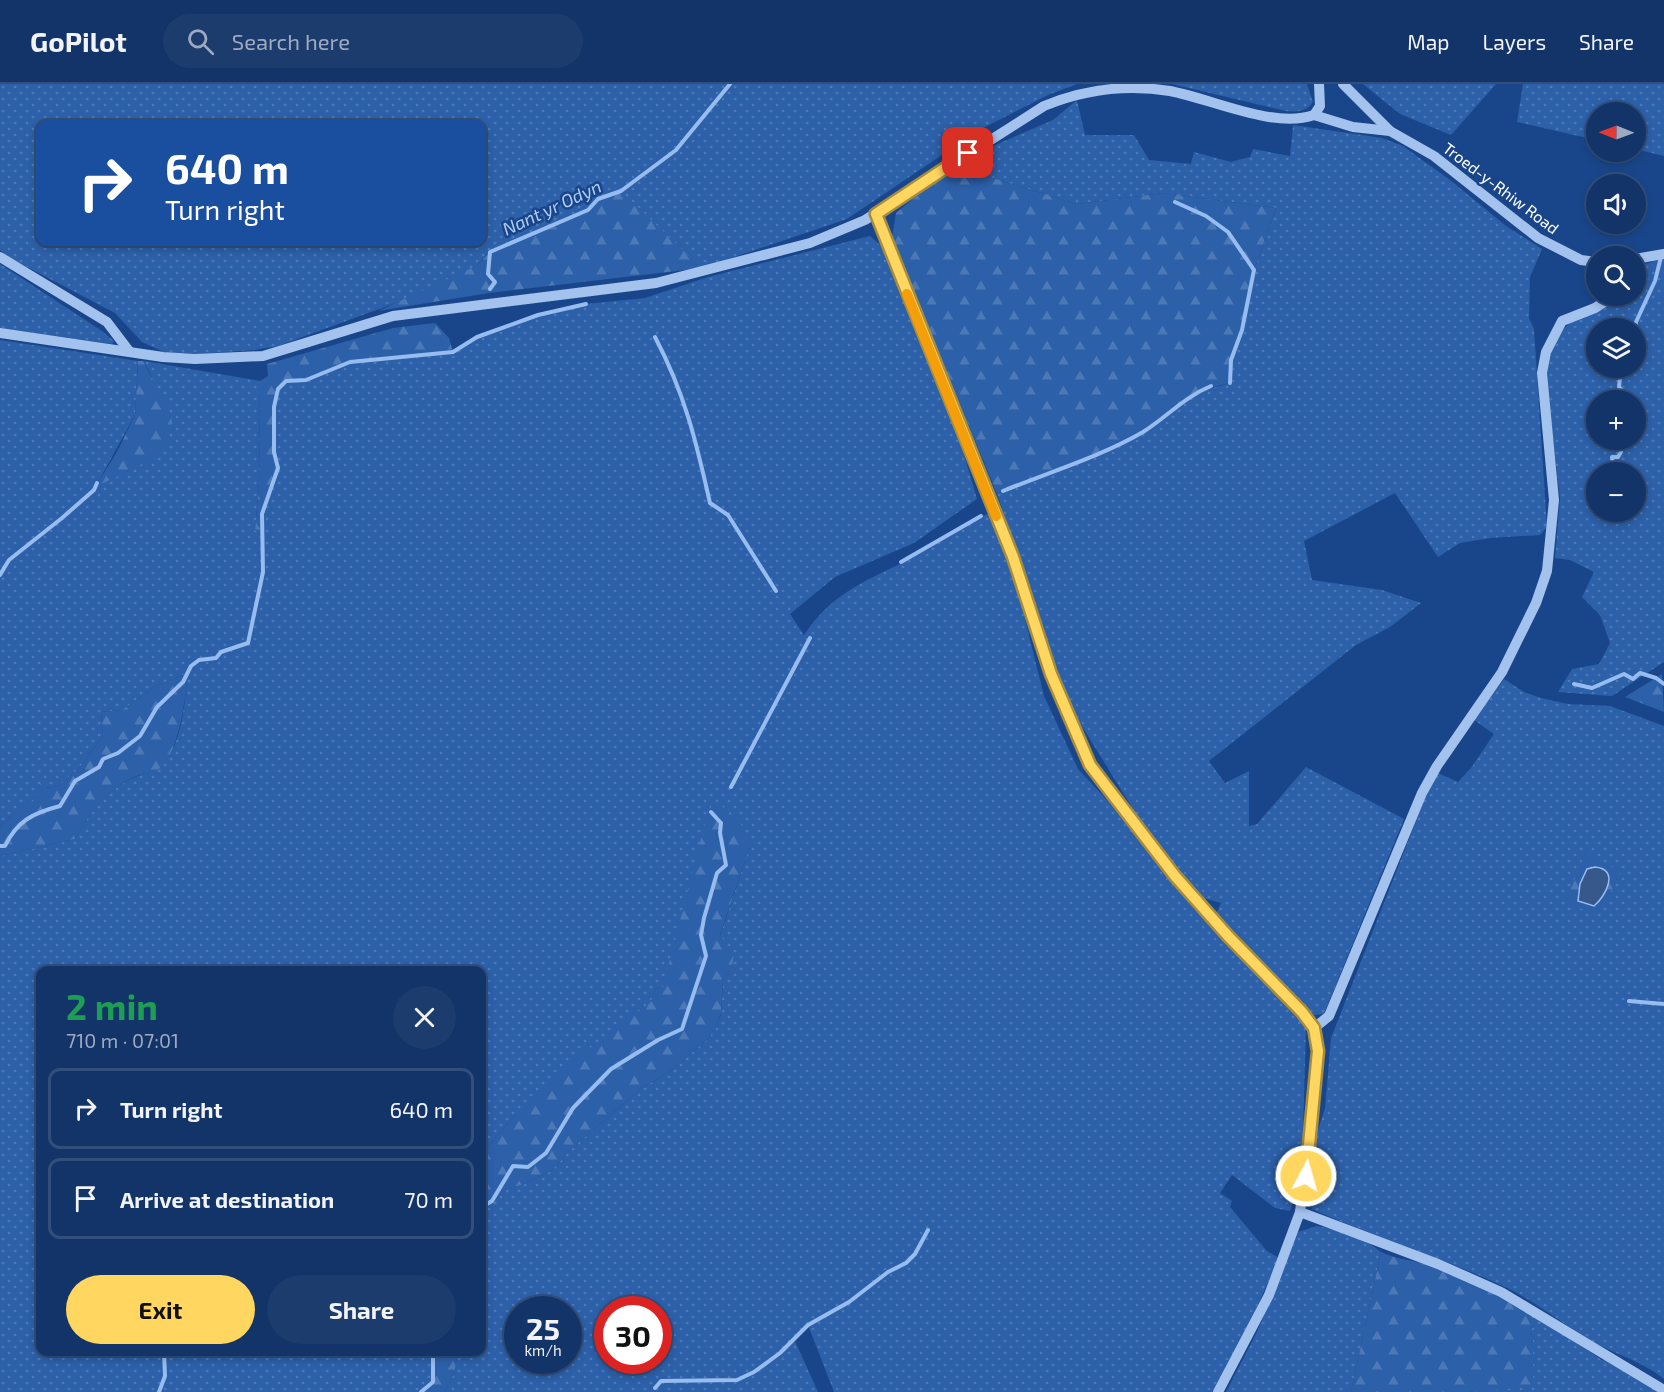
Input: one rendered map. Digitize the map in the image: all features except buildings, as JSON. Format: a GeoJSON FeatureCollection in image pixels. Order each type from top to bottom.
{"type":"FeatureCollection","features":[{"type":"Feature","properties":{"kind":"street"},"geometry":{"type":"LineString","coordinates":[[0,333],[195,359],[263,356],[393,316],[656,283],[810,243],[876,214],[1044,106],[1072,94],[1105,88],[1141,88],[1169,91],[1253,113],[1285,118],[1304,118],[1314,115],[1320,106],[1319,84]]}},
{"type":"Feature","properties":{"kind":"street","name":"Troed-y-Rhiw Road"},"geometry":{"type":"LineString","coordinates":[[1343,84],[1390,130],[1434,156],[1538,238],[1586,261]]}},
{"type":"Feature","properties":{"kind":"street","name":"Troed-y-Rhiw Road"},"geometry":{"type":"LineString","coordinates":[[1314,115],[1353,127],[1390,130]]}},
{"type":"Feature","properties":{"kind":"street"},"geometry":{"type":"LineString","coordinates":[[876,214],[1013,557],[1051,674],[1090,765],[1175,876],[1228,936],[1302,1012],[1314,1028],[1318,1051],[1300,1212],[1269,1295],[1218,1392]]}},
{"type":"Feature","properties":{"kind":"street"},"geometry":{"type":"LineString","coordinates":[[1646,258],[1664,254]]}},
{"type":"Feature","properties":{"kind":"street"},"geometry":{"type":"LineString","coordinates":[[0,257],[107,322],[129,351]]}},
{"type":"Feature","properties":{"kind":"street"},"geometry":{"type":"LineString","coordinates":[[1314,1028],[1329,1016],[1422,793],[1437,766],[1502,672],[1536,603],[1547,571],[1554,500],[1542,399],[1542,373],[1546,352],[1562,321],[1598,306]]}},
{"type":"Feature","properties":{"kind":"street"},"geometry":{"type":"LineString","coordinates":[[1300,1212],[1438,1264],[1502,1292],[1664,1390]]}},
{"type":"Feature","properties":{"kind":"green space"},"geometry":{"type":"Polygon","coordinates":[[[0,84],[1077,84],[1048,95],[979,130],[847,219],[702,268],[598,199],[588,210],[490,251],[476,266],[412,297],[278,346],[254,350],[198,354],[164,352],[142,342],[115,313],[10,258],[0,250],[0,84]]]}},
{"type":"Feature","properties":{"kind":"green space"},"geometry":{"type":"Polygon","coordinates":[[[1172,84],[1307,84],[1313,102],[1301,111],[1286,111],[1172,84]]]}},
{"type":"Feature","properties":{"kind":"green space"},"geometry":{"type":"Polygon","coordinates":[[[1363,84],[1496,84],[1451,135],[1400,114],[1363,84]]]}},
{"type":"Feature","properties":{"kind":"green space"},"geometry":{"type":"Polygon","coordinates":[[[1523,84],[1664,84],[1664,156],[1646,152],[1646,102],[1586,102],[1586,138],[1517,122],[1523,84]]]}},
{"type":"Feature","properties":{"kind":"green space"},"geometry":{"type":"Polygon","coordinates":[[[1077,100],[1085,135],[1134,135],[1149,160],[1191,164],[1194,152],[1231,162],[1250,157],[1253,149],[1290,156],[1293,125],[1382,138],[1403,146],[1450,180],[1506,226],[1542,249],[1530,277],[1529,318],[1534,329],[1547,527],[1540,535],[1490,538],[1460,543],[1438,557],[1395,493],[1304,541],[1312,580],[1382,590],[1421,603],[1390,627],[1356,645],[1209,761],[1225,783],[1249,771],[1249,826],[1257,824],[1306,767],[1404,819],[1324,1014],[1314,1015],[1216,914],[1221,903],[1203,898],[1146,830],[1075,715],[1056,667],[997,494],[1114,447],[1145,431],[1191,394],[1230,383],[1231,360],[1242,330],[1254,270],[1276,208],[1163,193],[1077,204],[957,167],[993,146],[1053,120],[1077,100]]]}},
{"type":"Feature","properties":{"kind":"green space"},"geometry":{"type":"Polygon","coordinates":[[[957,167],[1077,204],[1163,193],[1276,208],[1254,270],[1242,330],[1231,360],[1230,383],[1197,394],[1130,439],[1114,447],[997,494],[892,238],[896,213],[928,186],[957,167]]]}},
{"type":"Feature","properties":{"kind":"green space"},"geometry":{"type":"Polygon","coordinates":[[[621,191],[702,268],[489,293],[378,311],[476,266],[490,252],[588,210],[598,199],[621,191]]]}},
{"type":"Feature","properties":{"kind":"green space"},"geometry":{"type":"Polygon","coordinates":[[[870,236],[884,248],[963,451],[977,499],[914,543],[835,577],[790,614],[804,635],[817,618],[845,593],[927,549],[966,524],[991,513],[1022,607],[1044,696],[1078,769],[1107,800],[1194,909],[1294,1011],[1306,1029],[1302,1168],[1299,1186],[1290,1211],[1275,1208],[1232,1175],[1220,1193],[1232,1201],[1230,1207],[1267,1251],[1279,1258],[1238,1349],[1213,1392],[834,1392],[808,1325],[794,1339],[818,1392],[445,1392],[455,1371],[457,1356],[486,1356],[486,1208],[508,1188],[522,1185],[551,1171],[571,1149],[642,1088],[669,1072],[709,1038],[721,1015],[723,980],[732,966],[720,936],[750,846],[663,987],[655,989],[651,1002],[513,1117],[486,1149],[486,966],[36,966],[36,1356],[433,1356],[433,1382],[421,1392],[0,1392],[0,856],[75,839],[93,811],[107,795],[135,777],[157,770],[166,761],[177,738],[188,673],[156,686],[122,710],[101,712],[103,736],[80,767],[59,786],[45,788],[41,784],[35,800],[17,811],[0,826],[0,340],[138,361],[135,415],[96,486],[157,388],[144,361],[260,381],[259,483],[255,531],[264,530],[263,512],[276,475],[273,435],[275,405],[286,381],[306,380],[350,362],[453,352],[477,337],[538,315],[586,304],[645,298],[708,277],[870,236]]]}},
{"type":"Feature","properties":{"kind":"green space"},"geometry":{"type":"Polygon","coordinates":[[[1664,259],[1664,662],[1612,696],[1558,692],[1572,669],[1599,664],[1610,643],[1600,615],[1582,597],[1594,572],[1570,560],[1555,558],[1560,498],[1545,372],[1552,348],[1561,332],[1584,314],[1599,306],[1646,306],[1646,264],[1664,259]]]}},
{"type":"Feature","properties":{"kind":"green space"},"geometry":{"type":"Polygon","coordinates":[[[0,264],[102,331],[114,341],[112,344],[0,328],[0,264]]]}},
{"type":"Feature","properties":{"kind":"green space"},"geometry":{"type":"Polygon","coordinates":[[[435,323],[449,338],[453,352],[350,362],[306,380],[286,381],[275,405],[273,446],[277,465],[276,475],[263,512],[264,531],[255,531],[259,483],[260,381],[268,376],[267,364],[393,328],[435,323]]]}},
{"type":"Feature","properties":{"kind":"green space"},"geometry":{"type":"Polygon","coordinates":[[[138,361],[144,361],[168,407],[172,423],[169,436],[162,448],[151,458],[95,487],[116,454],[135,415],[138,361]]]}},
{"type":"Feature","properties":{"kind":"green space"},"geometry":{"type":"Polygon","coordinates":[[[188,673],[180,726],[171,753],[164,764],[156,771],[134,777],[115,789],[93,811],[75,839],[0,856],[0,826],[36,798],[40,783],[46,788],[59,786],[80,767],[103,736],[101,712],[122,710],[156,686],[188,673]]]}},
{"type":"Feature","properties":{"kind":"green space"},"geometry":{"type":"Polygon","coordinates":[[[1662,674],[1664,712],[1625,697],[1662,674]]]}},
{"type":"Feature","properties":{"kind":"green space"},"geometry":{"type":"Polygon","coordinates":[[[1504,679],[1524,692],[1541,698],[1568,704],[1610,706],[1664,726],[1664,1379],[1647,1367],[1592,1341],[1526,1298],[1503,1286],[1312,1209],[1310,1200],[1316,1137],[1325,1108],[1331,1038],[1425,798],[1438,773],[1458,782],[1471,768],[1494,734],[1474,720],[1504,679]],[[1586,851],[1578,873],[1600,912],[1586,851]]]}},
{"type":"Feature","properties":{"kind":"green space"},"geometry":{"type":"Polygon","coordinates":[[[714,800],[732,814],[744,828],[750,846],[720,935],[734,953],[732,966],[723,980],[721,1014],[710,1037],[669,1072],[642,1088],[571,1149],[551,1171],[522,1185],[508,1188],[486,1208],[486,1149],[513,1117],[570,1063],[651,1002],[655,989],[663,987],[705,823],[714,800]]]}},
{"type":"Feature","properties":{"kind":"green space"},"geometry":{"type":"Polygon","coordinates":[[[1586,850],[1621,873],[1600,912],[1564,906],[1586,850]]]}},
{"type":"Feature","properties":{"kind":"green space"},"geometry":{"type":"Polygon","coordinates":[[[1317,1226],[1351,1235],[1381,1252],[1351,1392],[1226,1392],[1257,1332],[1298,1232],[1317,1226]]]}},
{"type":"Feature","properties":{"kind":"green space"},"geometry":{"type":"Polygon","coordinates":[[[1381,1252],[1449,1272],[1528,1311],[1533,1344],[1533,1387],[1468,1392],[1351,1392],[1381,1252]]]}},
{"type":"Feature","properties":{"kind":"green space"},"geometry":{"type":"Polygon","coordinates":[[[1528,1311],[1602,1360],[1610,1361],[1660,1392],[1468,1392],[1482,1390],[1532,1359],[1533,1344],[1528,1311]]]}},
{"type":"Feature","properties":{"kind":"green space"},"geometry":{"type":"Polygon","coordinates":[[[433,1356],[457,1356],[455,1371],[445,1392],[421,1392],[433,1382],[433,1356]]]}},
{"type":"Feature","properties":{"kind":"shaded area"},"geometry":{"type":"Polygon","coordinates":[[[1595,867],[1603,869],[1609,878],[1603,896],[1594,906],[1578,901],[1580,884],[1587,869],[1595,867]]]}},
{"type":"Feature","properties":{"kind":"waterway","name":"Nant yr Odyn"},"geometry":{"type":"LineString","coordinates":[[490,289],[495,282],[488,274],[490,252],[588,210],[598,199],[621,191],[676,150],[730,84]]}},
{"type":"Feature","properties":{"kind":"waterway"},"geometry":{"type":"LineString","coordinates":[[1175,202],[1206,216],[1228,232],[1254,270],[1242,330],[1231,360],[1230,383]]}},
{"type":"Feature","properties":{"kind":"waterway"},"geometry":{"type":"LineString","coordinates":[[1638,318],[1655,281],[1661,257]]}},
{"type":"Feature","properties":{"kind":"waterway","name":"Nant yr Odyn"},"geometry":{"type":"LineString","coordinates":[[0,846],[5,846],[15,830],[27,819],[60,806],[75,781],[99,767],[103,759],[118,753],[140,736],[157,707],[183,682],[191,666],[199,660],[216,658],[221,652],[248,643],[263,572],[262,514],[278,468],[274,452],[274,407],[278,389],[286,381],[306,380],[350,362],[453,352],[477,337],[538,315],[586,304]]}},
{"type":"Feature","properties":{"kind":"waterway"},"geometry":{"type":"LineString","coordinates":[[655,337],[689,418],[710,503],[728,515],[776,591]]}},
{"type":"Feature","properties":{"kind":"waterway"},"geometry":{"type":"LineString","coordinates":[[1620,378],[1619,387],[1622,390]]}},
{"type":"Feature","properties":{"kind":"waterway"},"geometry":{"type":"LineString","coordinates":[[1003,491],[1127,441],[1152,426],[1184,401],[1211,386]]}},
{"type":"Feature","properties":{"kind":"waterway"},"geometry":{"type":"LineString","coordinates":[[1613,462],[1612,457],[1618,457],[1621,450]]}},
{"type":"Feature","properties":{"kind":"waterway"},"geometry":{"type":"LineString","coordinates":[[0,575],[9,560],[62,518],[94,490],[97,483]]}},
{"type":"Feature","properties":{"kind":"waterway"},"geometry":{"type":"LineString","coordinates":[[901,562],[981,516]]}},
{"type":"Feature","properties":{"kind":"waterway"},"geometry":{"type":"LineString","coordinates":[[731,787],[810,638]]}},
{"type":"Feature","properties":{"kind":"waterway"},"geometry":{"type":"LineString","coordinates":[[1574,684],[1592,688],[1624,674],[1633,679],[1640,673],[1656,678],[1664,684]]}},
{"type":"Feature","properties":{"kind":"waterway"},"geometry":{"type":"LineString","coordinates":[[486,1205],[492,1201],[513,1166],[528,1167],[546,1153],[573,1108],[611,1069],[658,1040],[682,1029],[706,956],[701,935],[704,918],[717,873],[726,865],[720,833],[721,823],[711,812]]}},
{"type":"Feature","properties":{"kind":"waterway"},"geometry":{"type":"LineString","coordinates":[[1629,1001],[1664,1004]]}},
{"type":"Feature","properties":{"kind":"waterway"},"geometry":{"type":"LineString","coordinates":[[655,1388],[661,1381],[737,1380],[754,1372],[780,1353],[808,1325],[849,1302],[888,1272],[906,1263],[915,1254],[928,1230]]}},
{"type":"Feature","properties":{"kind":"waterway"},"geometry":{"type":"LineString","coordinates":[[159,1392],[165,1376],[164,1356]]}},
{"type":"Feature","properties":{"kind":"waterway"},"geometry":{"type":"LineString","coordinates":[[421,1392],[433,1382],[433,1356]]}},
{"type":"Feature","properties":{"kind":"slow traffic"},"geometry":{"type":"LineString","coordinates":[[907,294],[996,516]]}},
{"type":"Feature","properties":{"kind":"route"},"geometry":{"type":"LineString","coordinates":[[968,153],[876,214],[1013,557],[1051,674],[1090,765],[1175,876],[1228,936],[1302,1012],[1314,1028],[1318,1051],[1306,1176]]}}]}
